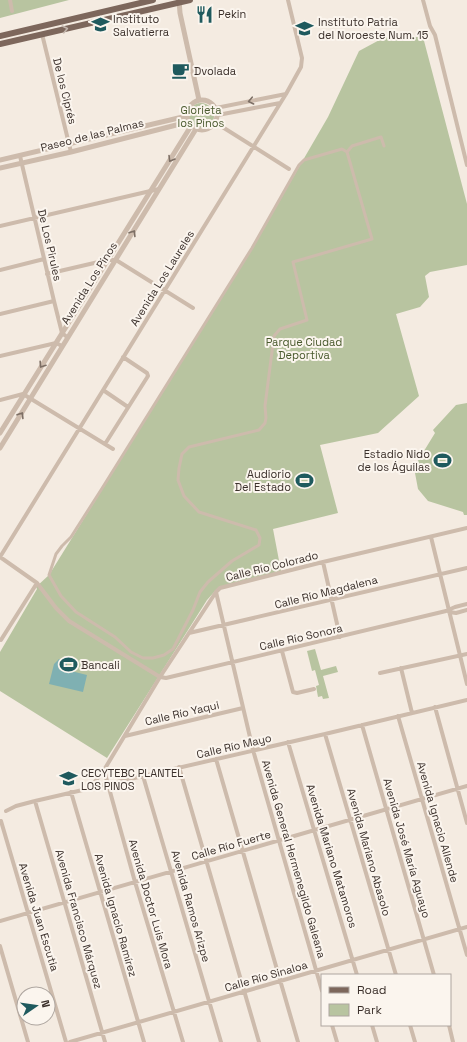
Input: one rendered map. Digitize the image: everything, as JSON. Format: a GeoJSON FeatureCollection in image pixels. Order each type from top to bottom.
{"type":"FeatureCollection","features":[{"type":"Feature","properties":{"kind":"main road"},"geometry":{"type":"LineString","coordinates":[[0,36],[153,0]]}},
{"type":"Feature","properties":{"kind":"main road"},"geometry":{"type":"LineString","coordinates":[[0,44],[179,1],[190,0]]}},
{"type":"Feature","properties":{"kind":"street"},"geometry":{"type":"LineString","coordinates":[[10,0],[12,11]]}},
{"type":"Feature","properties":{"kind":"street","name":"Avenida Los Laureles"},"geometry":{"type":"LineString","coordinates":[[0,557],[286,94],[301,67],[302,58],[288,0]]}},
{"type":"Feature","properties":{"kind":"street"},"geometry":{"type":"LineString","coordinates":[[423,0],[430,26],[435,34],[467,165]]}},
{"type":"Feature","properties":{"kind":"street"},"geometry":{"type":"LineString","coordinates":[[179,1],[180,13],[199,100]]}},
{"type":"Feature","properties":{"kind":"street","name":"De los Ciprés"},"geometry":{"type":"LineString","coordinates":[[42,34],[71,152]]}},
{"type":"Feature","properties":{"kind":"street"},"geometry":{"type":"LineString","coordinates":[[216,108],[286,94]]}},
{"type":"Feature","properties":{"kind":"street"},"geometry":{"type":"LineString","coordinates":[[199,100],[209,101],[216,108],[218,115],[216,123],[207,130],[202,131],[190,123],[187,110],[190,105],[199,100]]}},
{"type":"Feature","properties":{"kind":"street"},"geometry":{"type":"LineString","coordinates":[[218,115],[280,103]]}},
{"type":"Feature","properties":{"kind":"street","name":"Paseo de las Palmas"},"geometry":{"type":"LineString","coordinates":[[0,160],[69,145],[190,123]]}},
{"type":"Feature","properties":{"kind":"street","name":"Paseo de las Palmas"},"geometry":{"type":"LineString","coordinates":[[0,168],[190,123]]}},
{"type":"Feature","properties":{"kind":"street","name":"Avenida Los Pinos"},"geometry":{"type":"LineString","coordinates":[[0,447],[160,189],[190,123]]}},
{"type":"Feature","properties":{"kind":"street","name":"Avenida Los Pinos"},"geometry":{"type":"LineString","coordinates":[[0,433],[151,191],[190,123]]}},
{"type":"Feature","properties":{"kind":"street"},"geometry":{"type":"LineString","coordinates":[[216,123],[289,169]]}},
{"type":"Feature","properties":{"kind":"street"},"geometry":{"type":"LineString","coordinates":[[347,152],[352,146],[381,137],[384,146]]}},
{"type":"Feature","properties":{"kind":"street"},"geometry":{"type":"LineString","coordinates":[[342,148],[347,152],[372,239],[293,262],[307,320],[280,329],[274,336],[265,406],[265,423],[259,430],[189,447],[182,454],[178,480],[184,496],[199,512],[256,530],[260,538],[259,545],[232,561],[207,583],[200,592],[193,610],[173,648],[164,655],[153,658],[143,658],[131,652],[115,637],[76,612],[61,596],[49,575],[56,554],[71,537],[105,483],[252,248],[300,165],[304,160],[342,148]]}},
{"type":"Feature","properties":{"kind":"street","name":"De Los Pirules"},"geometry":{"type":"LineString","coordinates":[[20,156],[62,333]]}},
{"type":"Feature","properties":{"kind":"street"},"geometry":{"type":"LineString","coordinates":[[0,226],[160,189]]}},
{"type":"Feature","properties":{"kind":"street"},"geometry":{"type":"LineString","coordinates":[[0,270],[44,259]]}},
{"type":"Feature","properties":{"kind":"street"},"geometry":{"type":"LineString","coordinates":[[47,274],[107,260],[116,260],[193,308]]}},
{"type":"Feature","properties":{"kind":"street"},"geometry":{"type":"LineString","coordinates":[[0,314],[54,301]]}},
{"type":"Feature","properties":{"kind":"street"},"geometry":{"type":"LineString","coordinates":[[62,333],[67,337]]}},
{"type":"Feature","properties":{"kind":"street"},"geometry":{"type":"LineString","coordinates":[[0,356],[56,343],[62,346]]}},
{"type":"Feature","properties":{"kind":"street"},"geometry":{"type":"LineString","coordinates":[[105,444],[148,376],[147,373],[123,357]]}},
{"type":"Feature","properties":{"kind":"street"},"geometry":{"type":"LineString","coordinates":[[103,390],[128,407]]}},
{"type":"Feature","properties":{"kind":"street"},"geometry":{"type":"LineString","coordinates":[[0,400],[23,394],[113,449]]}},
{"type":"Feature","properties":{"kind":"street","name":"Calle Río Colorado"},"geometry":{"type":"LineString","coordinates":[[90,788],[104,770],[160,677],[220,588],[467,528]]}},
{"type":"Feature","properties":{"kind":"street"},"geometry":{"type":"LineString","coordinates":[[431,537],[467,684]]}},
{"type":"Feature","properties":{"kind":"street"},"geometry":{"type":"LineString","coordinates":[[0,557],[37,583],[56,608],[69,621],[160,677]]}},
{"type":"Feature","properties":{"kind":"street"},"geometry":{"type":"LineString","coordinates":[[323,562],[340,637]]}},
{"type":"Feature","properties":{"kind":"street","name":"Calle Río Magdalena"},"geometry":{"type":"LineString","coordinates":[[189,633],[467,568]]}},
{"type":"Feature","properties":{"kind":"street"},"geometry":{"type":"LineString","coordinates":[[1,640],[37,583]]}},
{"type":"Feature","properties":{"kind":"street","name":"Avenida General Hermenegildo Galeana"},"geometry":{"type":"LineString","coordinates":[[216,592],[253,750],[321,988]]}},
{"type":"Feature","properties":{"kind":"street","name":"Calle Río Sonora"},"geometry":{"type":"LineString","coordinates":[[160,677],[171,678],[448,611],[455,607],[467,604]]}},
{"type":"Feature","properties":{"kind":"street","name":"Calle Río Sonora"},"geometry":{"type":"LineString","coordinates":[[448,611],[456,613],[467,610]]}},
{"type":"Feature","properties":{"kind":"street"},"geometry":{"type":"LineString","coordinates":[[282,651],[293,692],[297,693],[314,689]]}},
{"type":"Feature","properties":{"kind":"street"},"geometry":{"type":"LineString","coordinates":[[380,673],[467,654]]}},
{"type":"Feature","properties":{"kind":"street"},"geometry":{"type":"LineString","coordinates":[[402,668],[412,713]]}},
{"type":"Feature","properties":{"kind":"street","name":"Calle Río Mayo"},"geometry":{"type":"LineString","coordinates":[[6,811],[16,806],[71,792],[467,700]]}},
{"type":"Feature","properties":{"kind":"street"},"geometry":{"type":"LineString","coordinates":[[435,707],[467,823]]}},
{"type":"Feature","properties":{"kind":"street","name":"Calle Río Yaqui"},"geometry":{"type":"LineString","coordinates":[[125,736],[243,708]]}},
{"type":"Feature","properties":{"kind":"street","name":"Avenida Ignacio Allende"},"geometry":{"type":"LineString","coordinates":[[398,716],[467,955]]}},
{"type":"Feature","properties":{"kind":"street","name":"Avenida José María Aguayo"},"geometry":{"type":"LineString","coordinates":[[362,725],[434,974]]}},
{"type":"Feature","properties":{"kind":"street","name":"Avenida Mariano Abasolo"},"geometry":{"type":"LineString","coordinates":[[325,734],[396,974]]}},
{"type":"Feature","properties":{"kind":"street","name":"Avenida Mariano Matamoros"},"geometry":{"type":"LineString","coordinates":[[288,742],[357,974]]}},
{"type":"Feature","properties":{"kind":"street"},"geometry":{"type":"LineString","coordinates":[[216,759],[298,1042]]}},
{"type":"Feature","properties":{"kind":"street"},"geometry":{"type":"LineString","coordinates":[[179,767],[260,1042]]}},
{"type":"Feature","properties":{"kind":"street","name":"Avenida Doctor Luis Mora"},"geometry":{"type":"LineString","coordinates":[[104,770],[135,882],[183,1042]]}},
{"type":"Feature","properties":{"kind":"street","name":"Avenida Ramos Arizpe"},"geometry":{"type":"LineString","coordinates":[[143,776],[221,1042]]}},
{"type":"Feature","properties":{"kind":"street","name":"Calle Río Fuerte"},"geometry":{"type":"LineString","coordinates":[[0,922],[467,786]]}},
{"type":"Feature","properties":{"kind":"street","name":"Avenida Ignacio Ramírez"},"geometry":{"type":"LineString","coordinates":[[71,792],[144,1042]]}},
{"type":"Feature","properties":{"kind":"street","name":"Avenida Francisco Márquez"},"geometry":{"type":"LineString","coordinates":[[35,801],[105,1042]]}},
{"type":"Feature","properties":{"kind":"street"},"geometry":{"type":"LineString","coordinates":[[0,808],[6,811],[0,822]]}},
{"type":"Feature","properties":{"kind":"street","name":"Avenida Juan Escutia"},"geometry":{"type":"LineString","coordinates":[[0,822],[29,913],[66,1042]]}},
{"type":"Feature","properties":{"kind":"street","name":"Calle Río Sinaloa"},"geometry":{"type":"LineString","coordinates":[[70,1042],[467,927]]}},
{"type":"Feature","properties":{"kind":"street"},"geometry":{"type":"LineString","coordinates":[[0,946],[28,1042]]}},
{"type":"Feature","properties":{"kind":"street"},"geometry":{"type":"LineString","coordinates":[[332,1026],[337,1042]]}},
{"type":"Feature","properties":{"kind":"street"},"geometry":{"type":"LineString","coordinates":[[372,1026],[377,1042]]}},
{"type":"Feature","properties":{"kind":"street"},"geometry":{"type":"LineString","coordinates":[[410,1026],[415,1042]]}},
{"type":"Feature","properties":{"kind":"street"},"geometry":{"type":"LineString","coordinates":[[448,1026],[453,1042]]}},
{"type":"Feature","properties":{"kind":"green space"},"geometry":{"type":"Polygon","coordinates":[[[0,0],[69,0],[0,18],[0,0]]]}},
{"type":"Feature","properties":{"kind":"green space","name":"Parque Ciudad Deportiva"},"geometry":{"type":"Polygon","coordinates":[[[385,37],[423,37],[467,204],[467,265],[430,272],[425,276],[429,297],[420,307],[396,314],[419,396],[378,433],[320,445],[338,513],[273,529],[281,571],[216,590],[207,600],[107,758],[0,691],[0,652],[37,589],[36,587],[49,575],[252,248],[328,117],[359,51],[385,37]]]}},
{"type":"Feature","properties":{"kind":"green space","name":"Glorieta los Pinos"},"geometry":{"type":"Polygon","coordinates":[[[201,103],[210,107],[214,116],[210,125],[201,129],[192,125],[188,116],[192,107],[201,103]]]}},
{"type":"Feature","properties":{"kind":"green space","name":"Estadio Nido de los Águilas"},"geometry":{"type":"Polygon","coordinates":[[[467,403],[467,515],[464,515],[463,512],[428,501],[418,489],[415,473],[416,464],[435,433],[433,430],[456,405],[467,403]]]}},
{"type":"Feature","properties":{"kind":"green space"},"geometry":{"type":"Polygon","coordinates":[[[315,649],[321,670],[336,666],[338,672],[323,676],[329,698],[323,699],[322,696],[318,697],[316,686],[319,685],[315,670],[312,671],[307,651],[315,649]]]}},
{"type":"Feature","properties":{"kind":"water"},"geometry":{"type":"Polygon","coordinates":[[[59,659],[63,659],[67,662],[67,670],[87,675],[83,692],[49,684],[54,664],[59,659]]]}},
{"type":"Feature","properties":{"kind":"place","name":"Pekin"},"geometry":{"type":"Point","coordinates":[205,14]}},
{"type":"Feature","properties":{"kind":"place","name":"Instituto Salvatierra"},"geometry":{"type":"Point","coordinates":[100,25]}},
{"type":"Feature","properties":{"kind":"place","name":"Instituto Patria del Noroeste Num. 15"},"geometry":{"type":"Point","coordinates":[305,28]}},
{"type":"Feature","properties":{"kind":"place","name":"Dvolada"},"geometry":{"type":"Point","coordinates":[181,71]}},
{"type":"Feature","properties":{"kind":"place","name":"Estadio Nido de los Águilas"},"geometry":{"type":"Point","coordinates":[443,460]}},
{"type":"Feature","properties":{"kind":"place","name":"Audiorio Del Estado"},"geometry":{"type":"Point","coordinates":[304,480]}},
{"type":"Feature","properties":{"kind":"place","name":"Bancali"},"geometry":{"type":"Point","coordinates":[68,665]}},
{"type":"Feature","properties":{"kind":"place","name":"CECYTEBC PLANTEL LOS PINOS"},"geometry":{"type":"Point","coordinates":[68,779]}}]}
